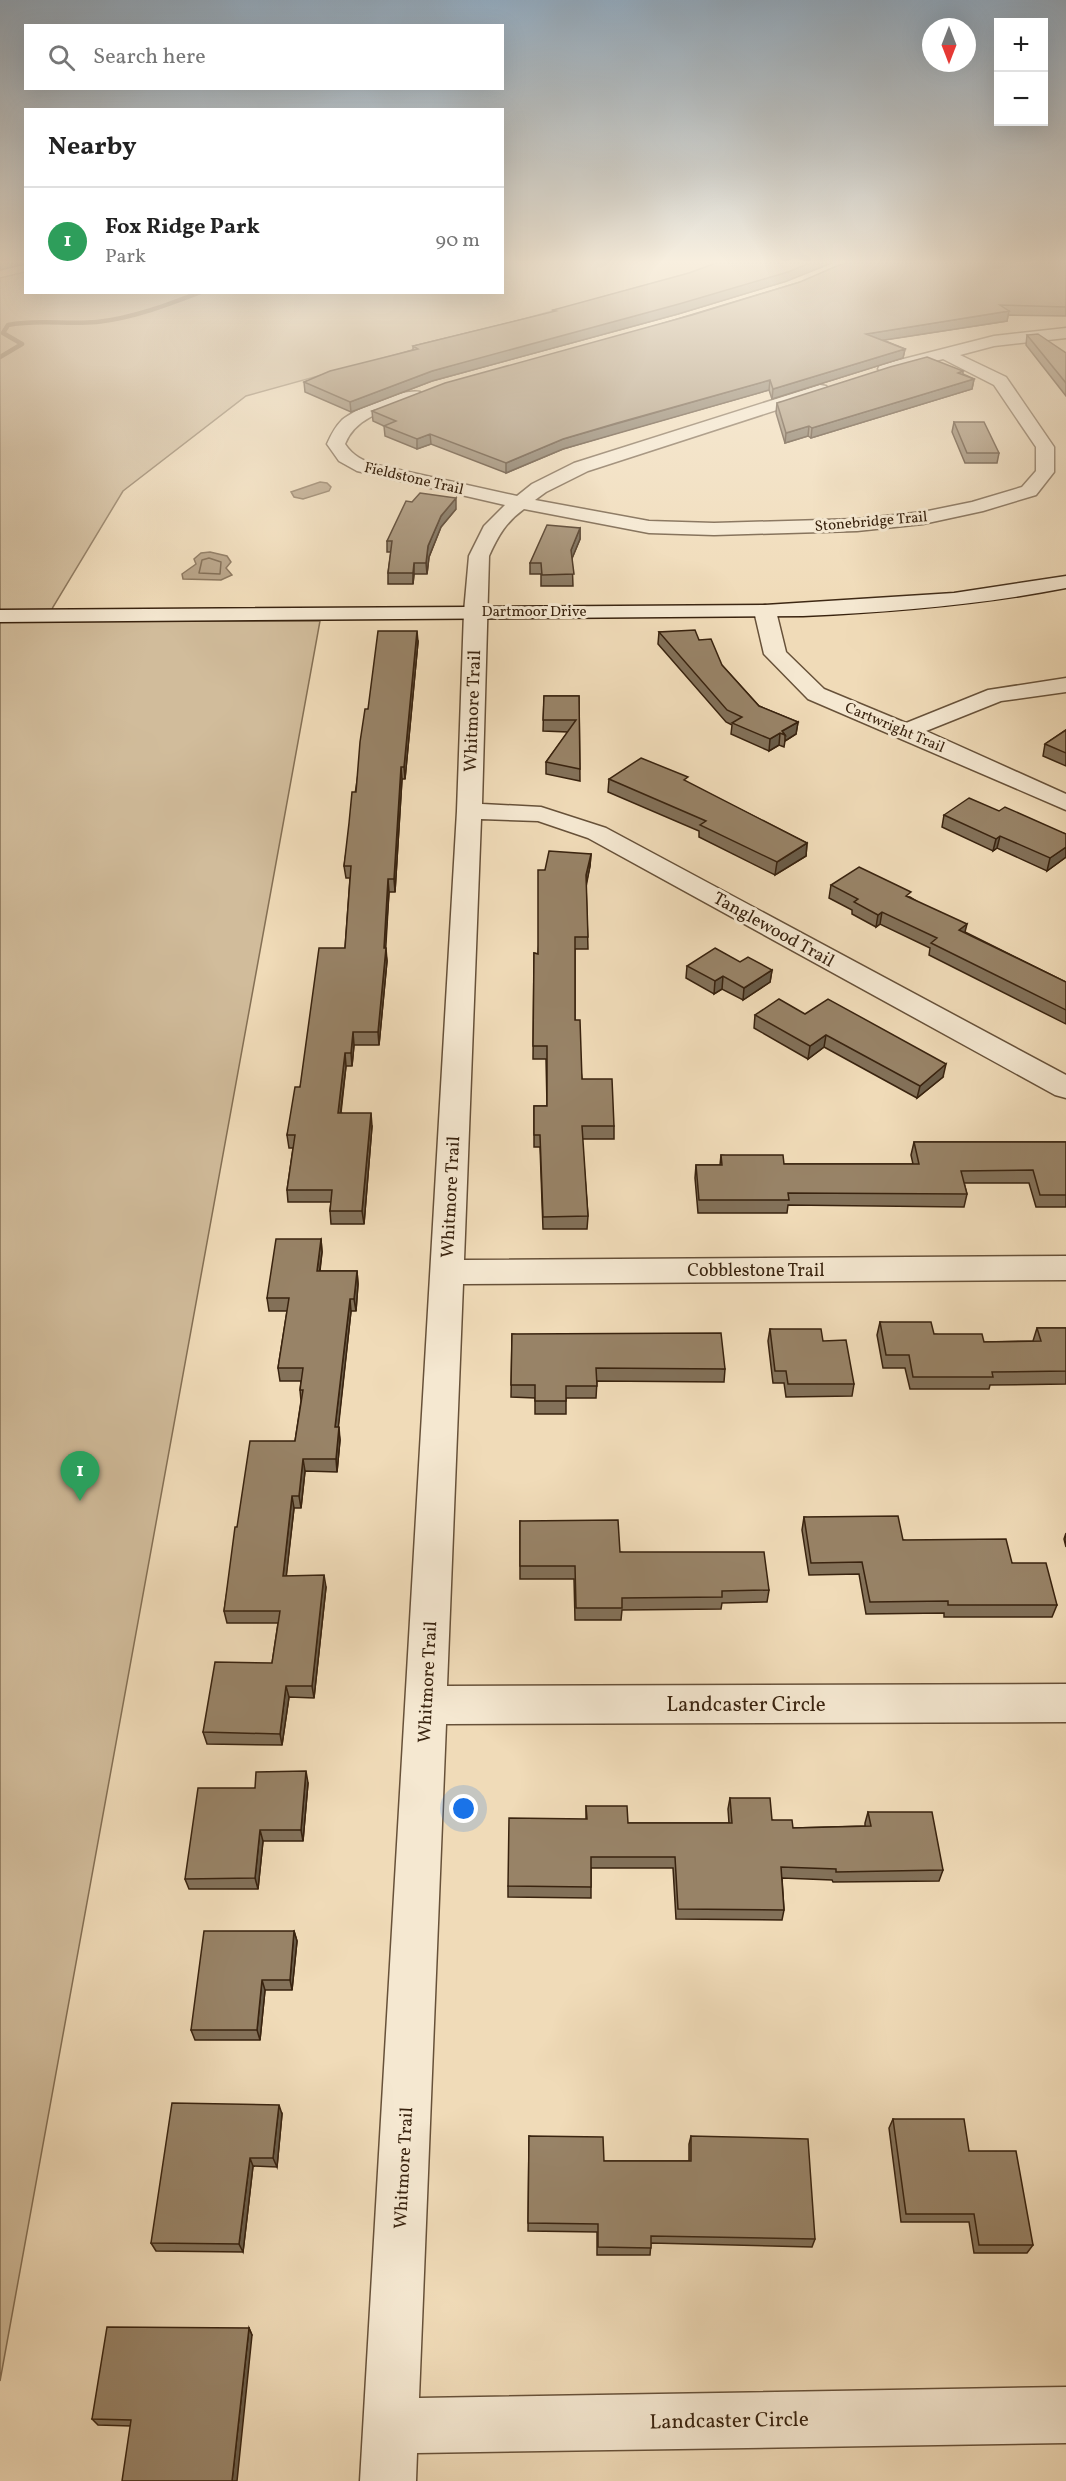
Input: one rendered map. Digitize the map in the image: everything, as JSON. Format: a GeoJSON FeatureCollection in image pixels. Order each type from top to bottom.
{"type":"FeatureCollection","features":[{"type":"Feature","properties":{"kind":"street","name":"Stonebridge Trail"},"geometry":{"type":"LineString","coordinates":[[520,501],[583,516],[649,527],[780,529],[857,525],[923,518],[976,507],[1029,491],[1045,472],[1045,447],[1000,381],[996,379]]}},
{"type":"Feature","properties":{"kind":"street","name":"Whitmore Trail"},"geometry":{"type":"LineString","coordinates":[[388,2481],[469,811],[475,612],[479,556],[491,530],[503,515],[539,488],[581,467],[837,385]]}},
{"type":"Feature","properties":{"kind":"street","name":"Fieldstone Trail"},"geometry":{"type":"LineString","coordinates":[[429,391],[367,413],[350,422],[339,433],[336,444],[342,457],[356,465],[386,474],[520,501]]}},
{"type":"Feature","properties":{"kind":"street","name":"Dartmoor Drive"},"geometry":{"type":"LineString","coordinates":[[0,616],[765,611],[863,608],[937,601],[1066,582]]}},
{"type":"Feature","properties":{"kind":"street","name":"Cartwright Trail"},"geometry":{"type":"LineString","coordinates":[[765,611],[775,654],[816,694],[906,731],[1066,803]]}},
{"type":"Feature","properties":{"kind":"street"},"geometry":{"type":"LineString","coordinates":[[906,731],[996,695],[1066,685]]}},
{"type":"Feature","properties":{"kind":"street","name":"Tanglewood Trail"},"geometry":{"type":"LineString","coordinates":[[469,811],[541,814],[597,833],[1066,1088]]}},
{"type":"Feature","properties":{"kind":"street","name":"Cobblestone Trail"},"geometry":{"type":"LineString","coordinates":[[447,1272],[1066,1268]]}},
{"type":"Feature","properties":{"kind":"street","name":"Landcaster Circle"},"geometry":{"type":"LineString","coordinates":[[426,1705],[1066,1703]]}},
{"type":"Feature","properties":{"kind":"street","name":"Landcaster Circle"},"geometry":{"type":"LineString","coordinates":[[391,2426],[1066,2415]]}},
{"type":"Feature","properties":{"kind":"shaded area"},"geometry":{"type":"Polygon","coordinates":[[[0,379],[308,379],[246,396],[123,491],[53,607],[47,621],[320,621],[0,2381],[0,379]]]}},
{"type":"Feature","properties":{"kind":"water"},"geometry":{"type":"Polygon","coordinates":[[[320,482],[327,483],[331,487],[329,491],[303,499],[294,497],[291,492],[320,482]]]}},
{"type":"Feature","properties":{"kind":"water"},"geometry":{"type":"Polygon","coordinates":[[[210,552],[227,556],[231,562],[226,568],[232,575],[221,580],[183,579],[182,574],[196,564],[194,559],[201,553],[210,552]]]}},
{"type":"Feature","properties":{"kind":"building"},"geometry":{"type":"Polygon","coordinates":[[[312,379],[411,379],[350,402],[304,382],[312,379]]]}},
{"type":"Feature","properties":{"kind":"building"},"geometry":{"type":"Polygon","coordinates":[[[460,379],[807,379],[773,389],[770,380],[563,439],[506,463],[430,434],[417,439],[384,426],[396,421],[372,411],[460,379]]]}},
{"type":"Feature","properties":{"kind":"building"},"geometry":{"type":"Polygon","coordinates":[[[853,379],[974,379],[812,428],[809,426],[786,433],[777,403],[853,379]]]}},
{"type":"Feature","properties":{"kind":"building"},"geometry":{"type":"Polygon","coordinates":[[[954,422],[984,422],[999,453],[967,453],[954,422]]]}},
{"type":"Feature","properties":{"kind":"building"},"geometry":{"type":"Polygon","coordinates":[[[420,493],[456,498],[441,516],[428,546],[426,563],[414,563],[413,573],[388,573],[392,541],[387,541],[406,501],[412,502],[420,493]]]}},
{"type":"Feature","properties":{"kind":"building"},"geometry":{"type":"Polygon","coordinates":[[[547,525],[580,528],[571,550],[574,574],[542,575],[541,563],[530,563],[547,525]]]}},
{"type":"Feature","properties":{"kind":"building"},"geometry":{"type":"Polygon","coordinates":[[[695,630],[699,640],[711,639],[722,665],[759,706],[798,722],[782,731],[785,735],[780,733],[770,739],[732,723],[742,717],[727,710],[659,632],[695,630]]]}},
{"type":"Feature","properties":{"kind":"building"},"geometry":{"type":"Polygon","coordinates":[[[378,631],[417,631],[404,767],[401,767],[394,879],[388,879],[384,948],[386,948],[378,1032],[353,1032],[351,1053],[345,1053],[338,1113],[371,1113],[362,1211],[330,1211],[332,1190],[287,1190],[295,1135],[287,1135],[295,1087],[300,1087],[319,948],[345,948],[351,866],[344,866],[352,792],[356,792],[360,742],[365,709],[368,709],[378,631]]]}},
{"type":"Feature","properties":{"kind":"building"},"geometry":{"type":"Polygon","coordinates":[[[544,696],[579,696],[580,769],[546,762],[576,720],[543,720],[544,696]]]}},
{"type":"Feature","properties":{"kind":"building"},"geometry":{"type":"Polygon","coordinates":[[[1066,730],[1066,753],[1045,744],[1066,730]]]}},
{"type":"Feature","properties":{"kind":"building"},"geometry":{"type":"Polygon","coordinates":[[[641,758],[688,777],[684,780],[807,843],[777,862],[700,825],[706,821],[609,779],[641,758]]]}},
{"type":"Feature","properties":{"kind":"building"},"geometry":{"type":"Polygon","coordinates":[[[969,798],[999,811],[1005,807],[1066,834],[1066,847],[1050,858],[1000,836],[996,839],[944,815],[969,798]]]}},
{"type":"Feature","properties":{"kind":"building"},"geometry":{"type":"Polygon","coordinates":[[[549,851],[591,854],[586,875],[588,937],[575,937],[575,1020],[580,1020],[582,1079],[612,1079],[614,1126],[582,1126],[588,1216],[543,1217],[540,1135],[534,1135],[534,1106],[547,1106],[547,1046],[533,1046],[534,953],[538,954],[538,870],[545,870],[549,851]]]}},
{"type":"Feature","properties":{"kind":"building"},"geometry":{"type":"Polygon","coordinates":[[[859,867],[911,892],[906,896],[967,924],[959,930],[1066,982],[1066,1010],[931,943],[937,938],[882,912],[878,915],[854,902],[858,899],[831,885],[859,867]]]}},
{"type":"Feature","properties":{"kind":"building"},"geometry":{"type":"Polygon","coordinates":[[[715,948],[740,962],[748,957],[772,970],[744,988],[723,976],[715,981],[687,966],[715,948]]]}},
{"type":"Feature","properties":{"kind":"building"},"geometry":{"type":"Polygon","coordinates":[[[779,999],[805,1014],[828,999],[946,1064],[920,1086],[826,1035],[810,1046],[755,1015],[779,999]]]}},
{"type":"Feature","properties":{"kind":"building"},"geometry":{"type":"Polygon","coordinates":[[[914,1142],[1066,1142],[1066,1195],[1040,1195],[1033,1170],[961,1171],[967,1194],[788,1193],[789,1200],[699,1200],[696,1165],[722,1165],[721,1155],[783,1155],[784,1164],[919,1164],[914,1142]]]}},
{"type":"Feature","properties":{"kind":"building"},"geometry":{"type":"Polygon","coordinates":[[[276,1239],[321,1239],[317,1271],[357,1271],[354,1299],[350,1299],[335,1427],[339,1427],[336,1459],[303,1459],[299,1496],[292,1496],[283,1576],[324,1575],[312,1686],[286,1686],[280,1734],[203,1732],[215,1662],[272,1663],[280,1611],[224,1611],[235,1527],[237,1527],[250,1441],[295,1441],[303,1390],[300,1390],[303,1368],[278,1368],[289,1298],[267,1298],[276,1239]]]}},
{"type":"Feature","properties":{"kind":"building"},"geometry":{"type":"Polygon","coordinates":[[[880,1322],[931,1322],[934,1334],[982,1334],[984,1342],[1041,1341],[1037,1328],[1066,1328],[1066,1371],[992,1372],[993,1377],[913,1377],[909,1355],[886,1355],[880,1322]]]}},
{"type":"Feature","properties":{"kind":"building"},"geometry":{"type":"Polygon","coordinates":[[[770,1329],[821,1329],[823,1341],[846,1340],[854,1384],[788,1384],[786,1371],[775,1371],[770,1329]]]}},
{"type":"Feature","properties":{"kind":"building"},"geometry":{"type":"Polygon","coordinates":[[[721,1333],[725,1369],[596,1368],[597,1386],[566,1386],[566,1401],[535,1401],[535,1385],[511,1385],[512,1334],[721,1333]]]}},
{"type":"Feature","properties":{"kind":"building"},"geometry":{"type":"Polygon","coordinates":[[[898,1516],[903,1540],[1006,1539],[1012,1563],[1046,1563],[1057,1605],[948,1605],[948,1601],[870,1602],[862,1562],[811,1563],[804,1517],[898,1516]]]}},
{"type":"Feature","properties":{"kind":"building"},"geometry":{"type":"Polygon","coordinates":[[[618,1520],[620,1552],[764,1552],[769,1590],[722,1591],[722,1597],[622,1598],[622,1608],[576,1608],[575,1566],[520,1566],[520,1521],[618,1520]]]}},
{"type":"Feature","properties":{"kind":"building"},"geometry":{"type":"Polygon","coordinates":[[[306,1771],[301,1830],[260,1830],[255,1878],[185,1879],[198,1788],[255,1788],[256,1772],[306,1771]]]}},
{"type":"Feature","properties":{"kind":"building"},"geometry":{"type":"Polygon","coordinates":[[[730,1798],[770,1798],[772,1820],[792,1820],[793,1828],[871,1826],[868,1812],[932,1812],[943,1870],[836,1872],[836,1869],[781,1867],[784,1910],[678,1909],[675,1857],[591,1857],[591,1887],[508,1886],[509,1818],[587,1819],[586,1806],[627,1806],[628,1823],[732,1823],[730,1798]]]}},
{"type":"Feature","properties":{"kind":"building"},"geometry":{"type":"Polygon","coordinates":[[[204,1931],[294,1931],[290,1980],[262,1980],[257,2030],[191,2030],[204,1931]]]}},
{"type":"Feature","properties":{"kind":"building"},"geometry":{"type":"Polygon","coordinates":[[[172,2103],[279,2105],[273,2158],[250,2158],[239,2244],[151,2243],[172,2103]]]}},
{"type":"Feature","properties":{"kind":"building"},"geometry":{"type":"Polygon","coordinates":[[[893,2119],[964,2119],[969,2151],[1016,2151],[1033,2245],[979,2245],[974,2214],[906,2214],[893,2119]]]}},
{"type":"Feature","properties":{"kind":"building"},"geometry":{"type":"Polygon","coordinates":[[[529,2136],[603,2137],[604,2161],[691,2161],[691,2136],[808,2139],[815,2239],[651,2236],[651,2248],[598,2247],[598,2224],[528,2223],[529,2136]]]}},
{"type":"Feature","properties":{"kind":"building"},"geometry":{"type":"Polygon","coordinates":[[[107,2327],[249,2328],[232,2481],[122,2481],[131,2420],[92,2419],[107,2327]]]}},
{"type":"Feature","properties":{"kind":"place","name":"Fox Ridge Park"},"geometry":{"type":"Point","coordinates":[80,1501]}}]}
